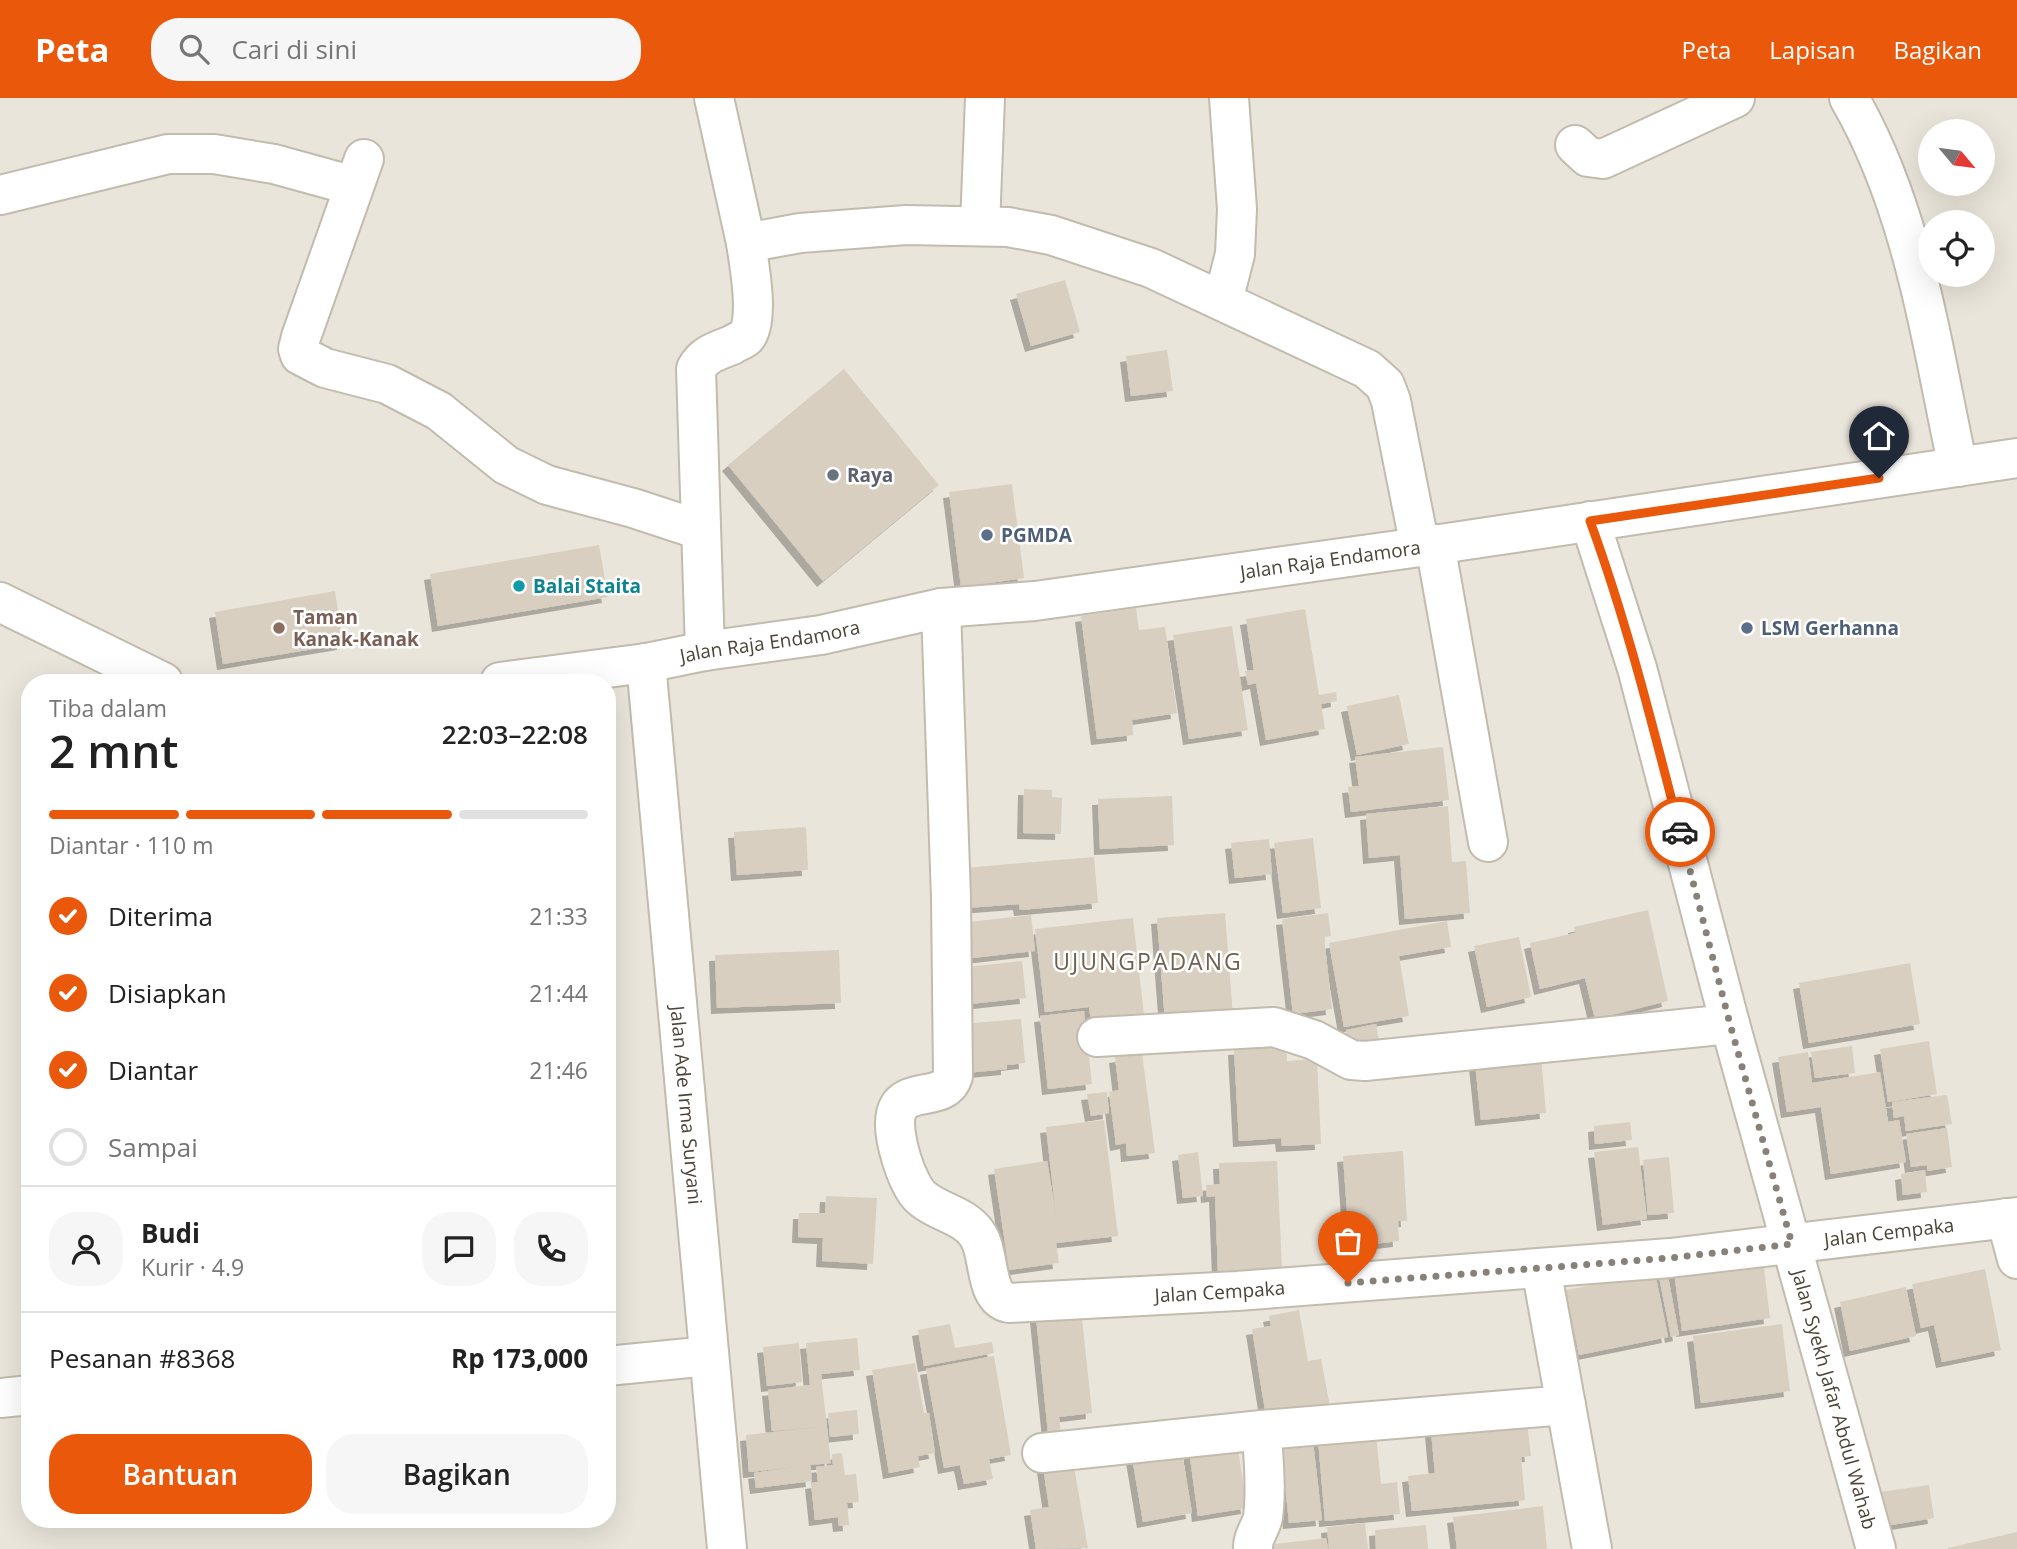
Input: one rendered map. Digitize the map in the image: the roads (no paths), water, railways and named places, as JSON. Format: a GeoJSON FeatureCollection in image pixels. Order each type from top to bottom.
{"type":"FeatureCollection","features":[{"type":"Feature","properties":{"kind":"street"},"geometry":{"type":"LineString","coordinates":[[705,651],[699,530],[696,369],[701,359],[709,354],[744,339],[751,327],[747,243],[714,98]]}},
{"type":"Feature","properties":{"kind":"street"},"geometry":{"type":"LineString","coordinates":[[980,226],[985,98]]}},
{"type":"Feature","properties":{"kind":"street"},"geometry":{"type":"LineString","coordinates":[[1223,301],[1236,254],[1237,209],[1229,98]]}},
{"type":"Feature","properties":{"kind":"street"},"geometry":{"type":"LineString","coordinates":[[1575,145],[1588,158],[1603,159],[1735,98]]}},
{"type":"Feature","properties":{"kind":"street"},"geometry":{"type":"LineString","coordinates":[[1849,98],[1889,181],[1916,268],[1958,467]]}},
{"type":"Feature","properties":{"kind":"street"},"geometry":{"type":"LineString","coordinates":[[0,195],[168,153],[214,154],[359,172],[300,337],[300,355],[325,368],[387,384],[439,411],[506,465],[547,485],[699,530]]}},
{"type":"Feature","properties":{"kind":"street"},"geometry":{"type":"LineString","coordinates":[[747,243],[800,233],[906,225],[980,226],[1051,235],[1151,268],[1379,377],[1391,401],[1427,546],[1488,842]]}},
{"type":"Feature","properties":{"kind":"street","name":"Jalan Raja Endamora"},"geometry":{"type":"LineString","coordinates":[[561,674],[821,635],[941,608],[1035,601],[2017,458]]}},
{"type":"Feature","properties":{"kind":"street","name":"Jalan Syekh Jafar Abdul Wahab"},"geometry":{"type":"LineString","coordinates":[[1590,521],[1637,668],[1730,1024],[1876,1549]]}},
{"type":"Feature","properties":{"kind":"street"},"geometry":{"type":"LineString","coordinates":[[0,602],[147,674]]}},
{"type":"Feature","properties":{"kind":"street","name":"Jalan Cempaka"},"geometry":{"type":"LineString","coordinates":[[941,608],[951,898],[953,1076],[944,1089],[905,1099],[895,1115],[895,1126],[898,1146],[915,1189],[923,1199],[971,1227],[980,1237],[993,1290],[998,1298],[1009,1303],[1237,1291],[1670,1258],[2012,1217]]}},
{"type":"Feature","properties":{"kind":"street","name":"Jalan Ade Irma Suryani"},"geometry":{"type":"LineString","coordinates":[[646,663],[727,1549]]}},
{"type":"Feature","properties":{"kind":"street"},"geometry":{"type":"LineString","coordinates":[[1097,1037],[1274,1027],[1314,1040],[1351,1060],[1365,1061],[1730,1024]]}},
{"type":"Feature","properties":{"kind":"street"},"geometry":{"type":"LineString","coordinates":[[2012,1217],[2017,1259]]}},
{"type":"Feature","properties":{"kind":"street"},"geometry":{"type":"LineString","coordinates":[[1541,1268],[1592,1549]]}},
{"type":"Feature","properties":{"kind":"street"},"geometry":{"type":"LineString","coordinates":[[616,1365],[709,1356]]}},
{"type":"Feature","properties":{"kind":"street"},"geometry":{"type":"LineString","coordinates":[[0,1398],[21,1396]]}},
{"type":"Feature","properties":{"kind":"street"},"geometry":{"type":"LineString","coordinates":[[1042,1453],[1262,1430],[1566,1405]]}},
{"type":"Feature","properties":{"kind":"street"},"geometry":{"type":"LineString","coordinates":[[1253,1549],[1263,1519],[1265,1481],[1262,1430]]}},
{"type":"Feature","properties":{"kind":"place","name":"Raya"},"geometry":{"type":"Point","coordinates":[833,475]}},
{"type":"Feature","properties":{"kind":"place","name":"PGMDA"},"geometry":{"type":"Point","coordinates":[987,535]}},
{"type":"Feature","properties":{"kind":"place","name":"Balai Staita"},"geometry":{"type":"Point","coordinates":[519,586]}},
{"type":"Feature","properties":{"kind":"place","name":"Taman Kanak-Kanak"},"geometry":{"type":"Point","coordinates":[279,628]}},
{"type":"Feature","properties":{"kind":"place","name":"LSM Gerhanna"},"geometry":{"type":"Point","coordinates":[1747,628]}},
{"type":"Feature","properties":{"kind":"district","name":"UJUNGPADANG"},"geometry":{"type":"Point","coordinates":[1148,961]}}]}
